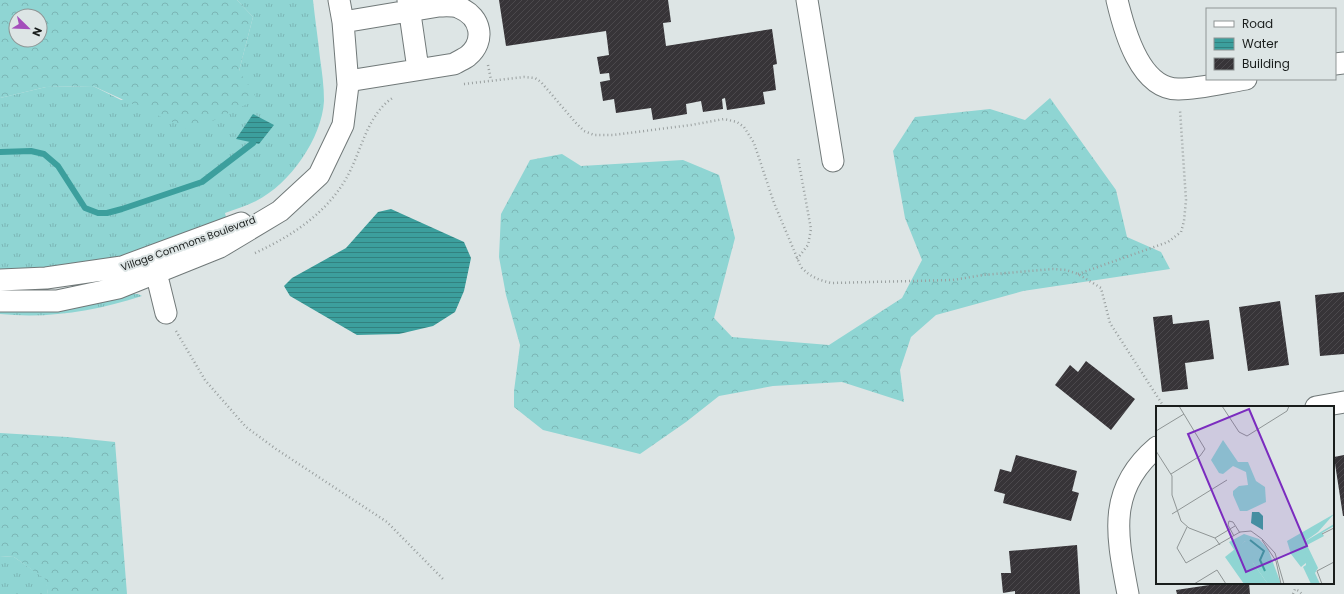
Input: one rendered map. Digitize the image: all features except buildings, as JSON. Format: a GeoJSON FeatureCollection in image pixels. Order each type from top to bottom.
{"type":"FeatureCollection","features":[{"type":"Feature","properties":{"kind":"street","name":"Village Commons Boulevard"},"geometry":{"type":"LineString","coordinates":[[0,301],[57,301],[118,288],[154,264],[248,220],[280,211],[319,175],[343,125],[348,81],[343,22],[339,0]]}},
{"type":"Feature","properties":{"kind":"street"},"geometry":{"type":"LineString","coordinates":[[807,0],[832,161]]}},
{"type":"Feature","properties":{"kind":"street"},"geometry":{"type":"LineString","coordinates":[[1117,0],[1123,23],[1134,53],[1147,72],[1162,86],[1178,90],[1240,80]]}},
{"type":"Feature","properties":{"kind":"street"},"geometry":{"type":"LineString","coordinates":[[409,6],[418,69]]}},
{"type":"Feature","properties":{"kind":"street"},"geometry":{"type":"LineString","coordinates":[[343,22],[409,6],[459,7],[469,13],[476,20],[479,29],[479,38],[476,47],[468,56],[454,64],[348,81]]}},
{"type":"Feature","properties":{"kind":"street","name":"Village Commons Boulevard"},"geometry":{"type":"LineString","coordinates":[[0,280],[46,278],[154,264]]}},
{"type":"Feature","properties":{"kind":"street"},"geometry":{"type":"LineString","coordinates":[[154,264],[166,313]]}},
{"type":"Feature","properties":{"kind":"street"},"geometry":{"type":"LineString","coordinates":[[1322,406],[1344,402]]}},
{"type":"Feature","properties":{"kind":"street"},"geometry":{"type":"LineString","coordinates":[[1128,594],[1120,549],[1119,525],[1122,499],[1125,487],[1130,477],[1140,463],[1156,448]]}},
{"type":"Feature","properties":{"kind":"path"},"geometry":{"type":"LineString","coordinates":[[459,85],[524,77],[536,78],[584,131],[598,135],[613,135],[691,126],[724,119],[737,122],[744,127],[754,143],[774,203],[801,267],[808,275],[817,280],[831,283],[953,280],[983,275],[1053,269],[1066,270],[1078,274],[1101,288],[1110,323],[1163,406]]}},
{"type":"Feature","properties":{"kind":"path"},"geometry":{"type":"LineString","coordinates":[[1078,274],[1168,242],[1180,232],[1184,221],[1186,200],[1178,90]]}},
{"type":"Feature","properties":{"kind":"path"},"geometry":{"type":"LineString","coordinates":[[250,255],[275,244],[298,229],[328,204],[339,191],[348,176],[376,113],[385,102],[399,95]]}},
{"type":"Feature","properties":{"kind":"path"},"geometry":{"type":"LineString","coordinates":[[797,259],[808,245],[811,229],[798,158]]}},
{"type":"Feature","properties":{"kind":"path"},"geometry":{"type":"LineString","coordinates":[[166,313],[205,380],[246,427],[276,449],[387,522],[443,579]]}},
{"type":"Feature","properties":{"kind":"path"},"geometry":{"type":"LineString","coordinates":[[1294,594],[1295,589],[1302,594]]}},
{"type":"Feature","properties":{"kind":"green space"},"geometry":{"type":"Polygon","coordinates":[[[0,0],[237,0],[253,17],[239,71],[257,99],[192,131],[93,86],[46,87],[0,98],[0,0]]]}},
{"type":"Feature","properties":{"kind":"green space"},"geometry":{"type":"Polygon","coordinates":[[[237,0],[313,0],[323,79],[324,101],[322,115],[311,144],[292,172],[269,193],[256,201],[225,213],[227,221],[110,261],[67,268],[0,270],[0,98],[46,87],[93,86],[121,100],[239,71],[253,17],[237,0]]]}},
{"type":"Feature","properties":{"kind":"green space"},"geometry":{"type":"Polygon","coordinates":[[[1050,98],[1116,190],[1127,237],[1161,252],[1170,269],[1023,291],[936,315],[911,337],[900,370],[904,402],[842,382],[773,386],[719,396],[686,422],[640,454],[543,430],[514,407],[514,391],[520,345],[506,295],[499,257],[501,214],[530,160],[562,154],[581,166],[683,160],[719,175],[735,238],[714,318],[732,337],[829,345],[902,298],[922,260],[905,218],[893,151],[915,117],[990,109],[1025,120],[1050,98]]]}},
{"type":"Feature","properties":{"kind":"green space"},"geometry":{"type":"Polygon","coordinates":[[[138,294],[142,296],[90,310],[36,315],[0,314],[0,307],[138,294]]]}},
{"type":"Feature","properties":{"kind":"green space"},"geometry":{"type":"Polygon","coordinates":[[[0,433],[67,437],[115,442],[127,594],[48,594],[45,579],[14,557],[0,556],[0,433]]]}},
{"type":"Feature","properties":{"kind":"green space"},"geometry":{"type":"Polygon","coordinates":[[[0,556],[14,557],[46,579],[48,594],[0,594],[0,556]]]}},
{"type":"Feature","properties":{"kind":"water"},"geometry":{"type":"Polygon","coordinates":[[[253,114],[274,125],[259,144],[236,139],[253,114]]]}},
{"type":"Feature","properties":{"kind":"water"},"geometry":{"type":"Polygon","coordinates":[[[391,209],[464,242],[471,258],[464,291],[455,312],[433,326],[399,334],[357,335],[290,296],[284,286],[292,278],[346,248],[378,212],[391,209]]]}},
{"type":"Feature","properties":{"kind":"waterway"},"geometry":{"type":"LineString","coordinates":[[0,152],[31,151],[44,154],[58,166],[85,208],[98,213],[107,213],[202,182],[253,143]]}}]}
